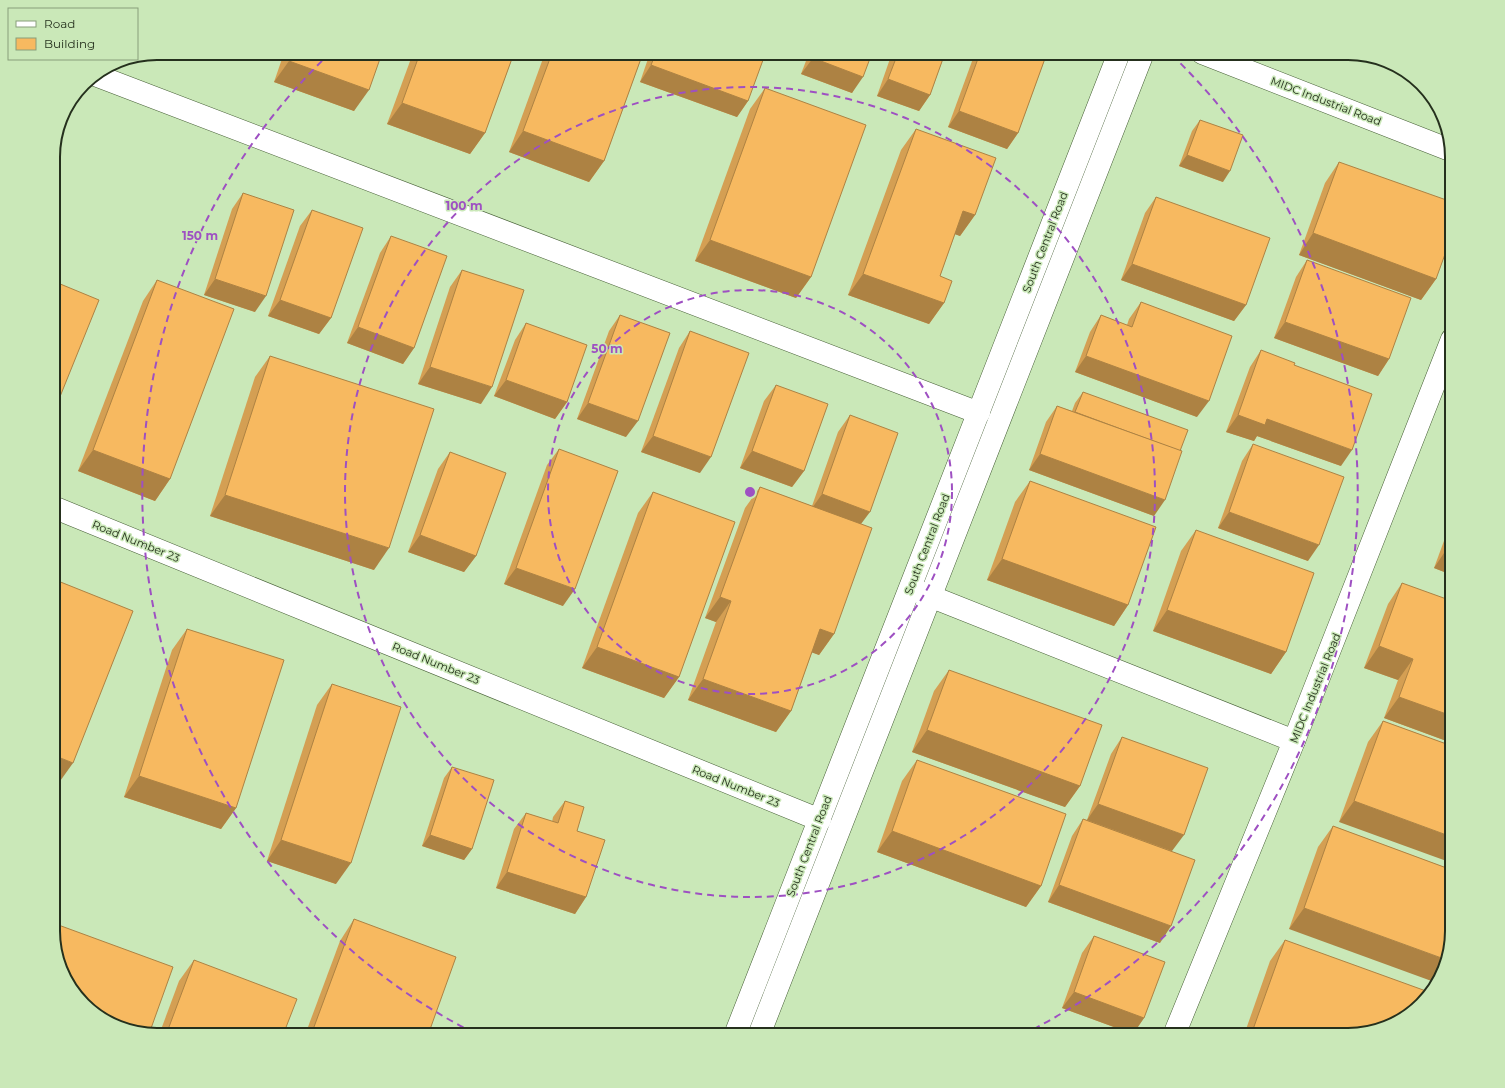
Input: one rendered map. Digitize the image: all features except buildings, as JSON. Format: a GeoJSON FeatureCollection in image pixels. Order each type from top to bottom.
{"type":"FeatureCollection","features":[{"type":"Feature","properties":{"kind":"street","name":"South Central Road"},"geometry":{"type":"LineString","coordinates":[[738,1028],[1116,60]]}},
{"type":"Feature","properties":{"kind":"street","name":"South Central Road"},"geometry":{"type":"LineString","coordinates":[[762,1028],[1140,60]]}},
{"type":"Feature","properties":{"kind":"street","name":"MIDC Industrial Road"},"geometry":{"type":"LineString","coordinates":[[1220,60],[1444,148]]}},
{"type":"Feature","properties":{"kind":"street"},"geometry":{"type":"LineString","coordinates":[[101,77],[979,413]]}},
{"type":"Feature","properties":{"kind":"street","name":"MIDC Industrial Road"},"geometry":{"type":"LineString","coordinates":[[1177,1028],[1294,741],[1445,357]]}},
{"type":"Feature","properties":{"kind":"street","name":"Road Number 23"},"geometry":{"type":"LineString","coordinates":[[60,510],[820,820]]}},
{"type":"Feature","properties":{"kind":"street"},"geometry":{"type":"LineString","coordinates":[[910,588],[1294,741]]}}]}
